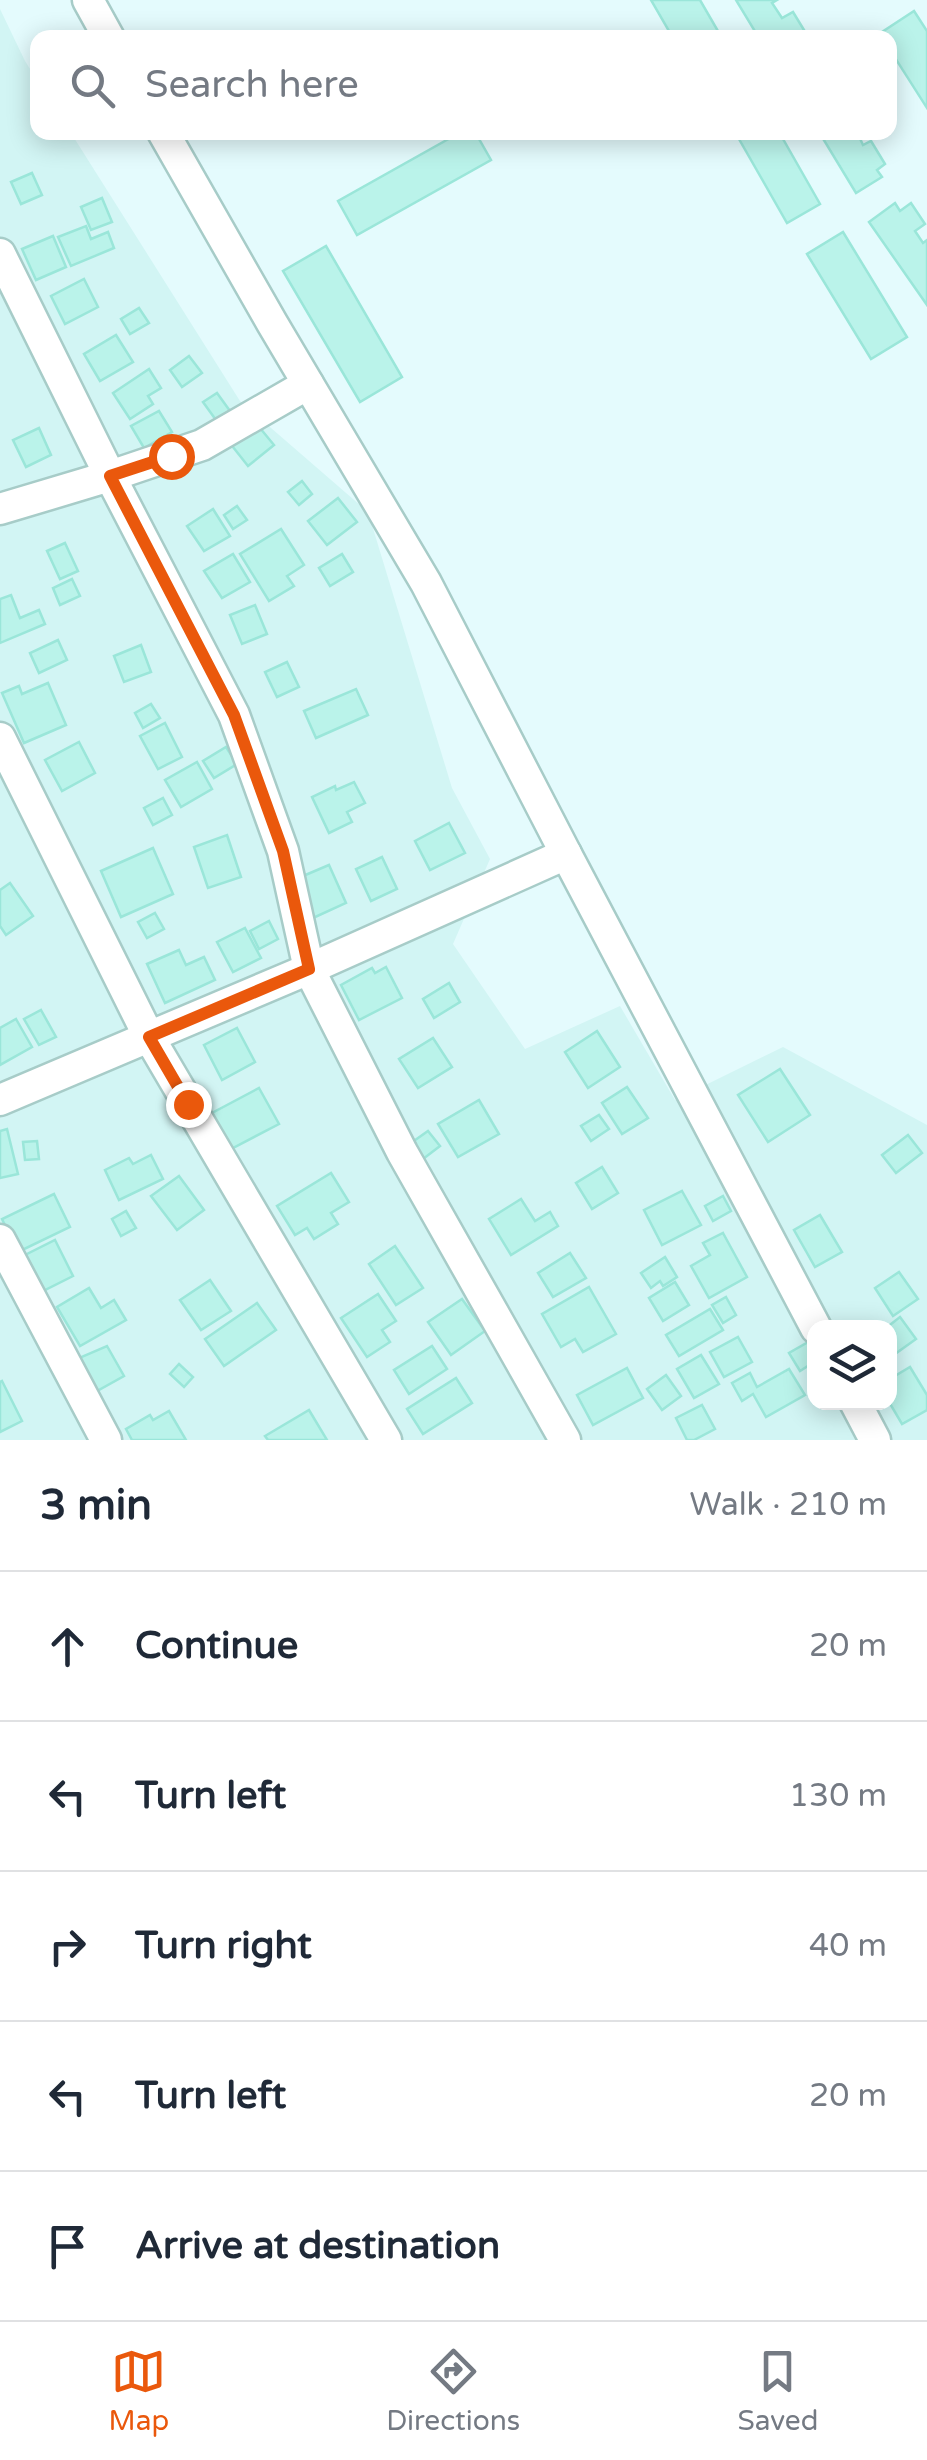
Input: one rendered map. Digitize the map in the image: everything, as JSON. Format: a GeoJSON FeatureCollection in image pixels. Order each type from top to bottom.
{"type":"FeatureCollection","features":[{"type":"Feature","properties":{"kind":"street"},"geometry":{"type":"LineString","coordinates":[[88,0],[105,30]]}},
{"type":"Feature","properties":{"kind":"street"},"geometry":{"type":"LineString","coordinates":[[168,140],[426,584],[812,1320]]}},
{"type":"Feature","properties":{"kind":"street"},"geometry":{"type":"LineString","coordinates":[[0,254],[234,715],[283,851],[309,969],[402,1152],[565,1440]]}},
{"type":"Feature","properties":{"kind":"street"},"geometry":{"type":"LineString","coordinates":[[0,510],[202,445],[308,384]]}},
{"type":"Feature","properties":{"kind":"street"},"geometry":{"type":"LineString","coordinates":[[0,738],[149,1037],[386,1440]]}},
{"type":"Feature","properties":{"kind":"street"},"geometry":{"type":"LineString","coordinates":[[0,1100],[309,969],[566,854]]}},
{"type":"Feature","properties":{"kind":"street"},"geometry":{"type":"LineString","coordinates":[[0,1240],[106,1440]]}},
{"type":"Feature","properties":{"kind":"street"},"geometry":{"type":"LineString","coordinates":[[859,1410],[875,1440]]}},
{"type":"Feature","properties":{"kind":"shaded area"},"geometry":{"type":"Polygon","coordinates":[[[0,9],[30,69],[30,140],[75,140],[240,401],[368,512],[452,788],[490,859],[453,944],[525,1049],[620,1006],[675,1100],[783,1047],[927,1125],[927,1440],[0,1440],[0,9]]]}},
{"type":"Feature","properties":{"kind":"building"},"geometry":{"type":"Polygon","coordinates":[[[651,0],[700,0],[717,30],[668,30],[651,0]]]}},
{"type":"Feature","properties":{"kind":"building"},"geometry":{"type":"Polygon","coordinates":[[[736,0],[777,0],[772,3],[782,18],[793,12],[804,30],[754,30],[736,0]]]}},
{"type":"Feature","properties":{"kind":"building"},"geometry":{"type":"Polygon","coordinates":[[[914,11],[927,31],[927,108],[897,61],[897,30],[885,30],[914,11]]]}},
{"type":"Feature","properties":{"kind":"building"},"geometry":{"type":"Polygon","coordinates":[[[447,140],[480,140],[491,160],[357,235],[338,201],[447,140]]]}},
{"type":"Feature","properties":{"kind":"building"},"geometry":{"type":"Polygon","coordinates":[[[740,140],[784,140],[820,204],[787,223],[740,140]]]}},
{"type":"Feature","properties":{"kind":"building"},"geometry":{"type":"Polygon","coordinates":[[[824,140],[861,140],[863,145],[871,141],[885,164],[877,170],[882,177],[856,193],[824,140]]]}},
{"type":"Feature","properties":{"kind":"building"},"geometry":{"type":"Polygon","coordinates":[[[32,173],[42,195],[21,204],[11,182],[32,173]]]}},
{"type":"Feature","properties":{"kind":"building"},"geometry":{"type":"Polygon","coordinates":[[[102,198],[112,222],[91,230],[81,207],[102,198]]]}},
{"type":"Feature","properties":{"kind":"building"},"geometry":{"type":"Polygon","coordinates":[[[895,203],[900,211],[911,203],[925,224],[915,231],[923,243],[927,240],[927,305],[869,222],[895,203]]]}},
{"type":"Feature","properties":{"kind":"building"},"geometry":{"type":"Polygon","coordinates":[[[86,226],[91,239],[108,232],[114,248],[71,266],[58,237],[86,226]]]}},
{"type":"Feature","properties":{"kind":"building"},"geometry":{"type":"Polygon","coordinates":[[[843,232],[907,337],[871,359],[807,254],[843,232]]]}},
{"type":"Feature","properties":{"kind":"building"},"geometry":{"type":"Polygon","coordinates":[[[53,236],[66,267],[36,280],[22,249],[53,236]]]}},
{"type":"Feature","properties":{"kind":"building"},"geometry":{"type":"Polygon","coordinates":[[[326,246],[402,377],[360,402],[283,271],[326,246]]]}},
{"type":"Feature","properties":{"kind":"building"},"geometry":{"type":"Polygon","coordinates":[[[84,279],[98,307],[65,324],[51,296],[84,279]]]}},
{"type":"Feature","properties":{"kind":"building"},"geometry":{"type":"Polygon","coordinates":[[[139,308],[149,323],[130,334],[121,319],[139,308]]]}},
{"type":"Feature","properties":{"kind":"building"},"geometry":{"type":"Polygon","coordinates":[[[116,335],[133,362],[100,381],[84,354],[116,335]]]}},
{"type":"Feature","properties":{"kind":"building"},"geometry":{"type":"Polygon","coordinates":[[[189,356],[202,373],[182,387],[170,370],[189,356]]]}},
{"type":"Feature","properties":{"kind":"building"},"geometry":{"type":"Polygon","coordinates":[[[149,369],[161,388],[148,396],[153,404],[130,419],[113,393],[149,369]]]}},
{"type":"Feature","properties":{"kind":"building"},"geometry":{"type":"Polygon","coordinates":[[[217,393],[230,411],[216,420],[203,402],[217,393]]]}},
{"type":"Feature","properties":{"kind":"building"},"geometry":{"type":"Polygon","coordinates":[[[159,411],[172,432],[144,448],[131,426],[159,411]]]}},
{"type":"Feature","properties":{"kind":"building"},"geometry":{"type":"Polygon","coordinates":[[[255,422],[274,445],[248,466],[229,442],[255,422]]]}},
{"type":"Feature","properties":{"kind":"building"},"geometry":{"type":"Polygon","coordinates":[[[39,428],[51,455],[26,467],[13,440],[39,428]]]}},
{"type":"Feature","properties":{"kind":"building"},"geometry":{"type":"Polygon","coordinates":[[[302,481],[312,494],[299,505],[288,492],[302,481]]]}},
{"type":"Feature","properties":{"kind":"building"},"geometry":{"type":"Polygon","coordinates":[[[338,498],[357,522],[327,545],[308,521],[338,498]]]}},
{"type":"Feature","properties":{"kind":"building"},"geometry":{"type":"Polygon","coordinates":[[[237,506],[247,520],[233,529],[224,515],[237,506]]]}},
{"type":"Feature","properties":{"kind":"building"},"geometry":{"type":"Polygon","coordinates":[[[213,509],[230,536],[204,551],[187,526],[213,509]]]}},
{"type":"Feature","properties":{"kind":"building"},"geometry":{"type":"Polygon","coordinates":[[[281,529],[304,565],[287,576],[294,586],[269,601],[240,554],[281,529]]]}},
{"type":"Feature","properties":{"kind":"building"},"geometry":{"type":"Polygon","coordinates":[[[65,543],[78,571],[60,579],[47,551],[65,543]]]}},
{"type":"Feature","properties":{"kind":"building"},"geometry":{"type":"Polygon","coordinates":[[[233,554],[250,582],[222,598],[204,571],[233,554]]]}},
{"type":"Feature","properties":{"kind":"building"},"geometry":{"type":"Polygon","coordinates":[[[342,554],[353,572],[330,586],[319,568],[342,554]]]}},
{"type":"Feature","properties":{"kind":"building"},"geometry":{"type":"Polygon","coordinates":[[[72,579],[80,596],[60,605],[53,588],[72,579]]]}},
{"type":"Feature","properties":{"kind":"building"},"geometry":{"type":"Polygon","coordinates":[[[11,595],[20,618],[39,610],[45,624],[0,643],[0,599],[11,595]]]}},
{"type":"Feature","properties":{"kind":"building"},"geometry":{"type":"Polygon","coordinates":[[[255,605],[267,634],[242,644],[230,615],[255,605]]]}},
{"type":"Feature","properties":{"kind":"building"},"geometry":{"type":"Polygon","coordinates":[[[58,640],[67,660],[39,673],[30,653],[58,640]]]}},
{"type":"Feature","properties":{"kind":"building"},"geometry":{"type":"Polygon","coordinates":[[[141,645],[151,672],[124,682],[114,656],[141,645]]]}},
{"type":"Feature","properties":{"kind":"building"},"geometry":{"type":"Polygon","coordinates":[[[287,662],[299,687],[277,697],[265,672],[287,662]]]}},
{"type":"Feature","properties":{"kind":"building"},"geometry":{"type":"Polygon","coordinates":[[[48,683],[66,725],[24,743],[2,693],[19,686],[22,694],[48,683]]]}},
{"type":"Feature","properties":{"kind":"building"},"geometry":{"type":"Polygon","coordinates":[[[356,689],[368,715],[316,738],[304,711],[356,689]]]}},
{"type":"Feature","properties":{"kind":"building"},"geometry":{"type":"Polygon","coordinates":[[[151,704],[160,718],[143,728],[135,713],[151,704]]]}},
{"type":"Feature","properties":{"kind":"building"},"geometry":{"type":"Polygon","coordinates":[[[165,723],[182,757],[158,769],[140,736],[165,723]]]}},
{"type":"Feature","properties":{"kind":"building"},"geometry":{"type":"Polygon","coordinates":[[[79,742],[95,773],[62,791],[45,760],[79,742]]]}},
{"type":"Feature","properties":{"kind":"building"},"geometry":{"type":"Polygon","coordinates":[[[226,747],[237,764],[214,778],[203,761],[226,747]]]}},
{"type":"Feature","properties":{"kind":"building"},"geometry":{"type":"Polygon","coordinates":[[[197,762],[212,789],[181,807],[165,780],[197,762]]]}},
{"type":"Feature","properties":{"kind":"building"},"geometry":{"type":"Polygon","coordinates":[[[354,782],[365,803],[347,812],[352,822],[329,833],[312,797],[354,782]]]}},
{"type":"Feature","properties":{"kind":"building"},"geometry":{"type":"Polygon","coordinates":[[[163,798],[172,815],[153,825],[144,808],[163,798]]]}},
{"type":"Feature","properties":{"kind":"building"},"geometry":{"type":"Polygon","coordinates":[[[449,823],[465,853],[430,870],[415,841],[449,823]]]}},
{"type":"Feature","properties":{"kind":"building"},"geometry":{"type":"Polygon","coordinates":[[[227,835],[241,877],[208,888],[194,847],[227,835]]]}},
{"type":"Feature","properties":{"kind":"building"},"geometry":{"type":"Polygon","coordinates":[[[153,848],[173,894],[121,917],[101,871],[153,848]]]}},
{"type":"Feature","properties":{"kind":"building"},"geometry":{"type":"Polygon","coordinates":[[[382,857],[397,889],[371,901],[356,869],[382,857]]]}},
{"type":"Feature","properties":{"kind":"building"},"geometry":{"type":"Polygon","coordinates":[[[329,865],[346,903],[313,918],[296,879],[329,865]]]}},
{"type":"Feature","properties":{"kind":"building"},"geometry":{"type":"Polygon","coordinates":[[[10,883],[33,916],[6,935],[0,926],[0,890],[10,883]]]}},
{"type":"Feature","properties":{"kind":"building"},"geometry":{"type":"Polygon","coordinates":[[[155,913],[164,929],[147,938],[138,922],[155,913]]]}},
{"type":"Feature","properties":{"kind":"building"},"geometry":{"type":"Polygon","coordinates":[[[269,921],[278,939],[259,949],[250,931],[269,921]]]}},
{"type":"Feature","properties":{"kind":"building"},"geometry":{"type":"Polygon","coordinates":[[[245,928],[261,958],[233,972],[217,942],[245,928]]]}},
{"type":"Feature","properties":{"kind":"building"},"geometry":{"type":"Polygon","coordinates":[[[179,950],[186,965],[204,957],[215,980],[165,1003],[147,964],[179,950]]]}},
{"type":"Feature","properties":{"kind":"building"},"geometry":{"type":"Polygon","coordinates":[[[386,967],[402,998],[359,1020],[341,985],[372,968],[375,973],[386,967]]]}},
{"type":"Feature","properties":{"kind":"building"},"geometry":{"type":"Polygon","coordinates":[[[449,983],[460,1002],[434,1018],[423,999],[449,983]]]}},
{"type":"Feature","properties":{"kind":"building"},"geometry":{"type":"Polygon","coordinates":[[[41,1010],[56,1037],[39,1045],[24,1019],[41,1010]]]}},
{"type":"Feature","properties":{"kind":"building"},"geometry":{"type":"Polygon","coordinates":[[[16,1019],[32,1047],[0,1065],[0,1028],[16,1019]]]}},
{"type":"Feature","properties":{"kind":"building"},"geometry":{"type":"Polygon","coordinates":[[[237,1028],[255,1062],[222,1080],[204,1045],[237,1028]]]}},
{"type":"Feature","properties":{"kind":"building"},"geometry":{"type":"Polygon","coordinates":[[[597,1031],[620,1067],[588,1088],[565,1052],[597,1031]]]}},
{"type":"Feature","properties":{"kind":"building"},"geometry":{"type":"Polygon","coordinates":[[[433,1038],[452,1067],[418,1088],[399,1059],[433,1038]]]}},
{"type":"Feature","properties":{"kind":"building"},"geometry":{"type":"Polygon","coordinates":[[[780,1069],[810,1115],[768,1142],[738,1095],[780,1069]]]}},
{"type":"Feature","properties":{"kind":"building"},"geometry":{"type":"Polygon","coordinates":[[[627,1087],[648,1118],[622,1134],[602,1103],[627,1087]]]}},
{"type":"Feature","properties":{"kind":"building"},"geometry":{"type":"Polygon","coordinates":[[[259,1088],[279,1124],[231,1149],[212,1113],[259,1088]]]}},
{"type":"Feature","properties":{"kind":"building"},"geometry":{"type":"Polygon","coordinates":[[[479,1100],[499,1134],[458,1157],[438,1124],[479,1100]]]}},
{"type":"Feature","properties":{"kind":"building"},"geometry":{"type":"Polygon","coordinates":[[[599,1115],[609,1129],[591,1141],[581,1126],[599,1115]]]}},
{"type":"Feature","properties":{"kind":"building"},"geometry":{"type":"Polygon","coordinates":[[[7,1129],[18,1174],[0,1178],[0,1131],[7,1129]]]}},
{"type":"Feature","properties":{"kind":"building"},"geometry":{"type":"Polygon","coordinates":[[[428,1131],[440,1146],[423,1159],[411,1143],[428,1131]]]}},
{"type":"Feature","properties":{"kind":"building"},"geometry":{"type":"Polygon","coordinates":[[[908,1135],[922,1153],[896,1173],[882,1155],[908,1135]]]}},
{"type":"Feature","properties":{"kind":"building"},"geometry":{"type":"Polygon","coordinates":[[[37,1141],[39,1159],[25,1160],[23,1142],[37,1141]]]}},
{"type":"Feature","properties":{"kind":"building"},"geometry":{"type":"Polygon","coordinates":[[[151,1155],[163,1179],[119,1200],[105,1170],[129,1158],[133,1164],[151,1155]]]}},
{"type":"Feature","properties":{"kind":"building"},"geometry":{"type":"Polygon","coordinates":[[[602,1167],[618,1193],[592,1209],[576,1183],[602,1167]]]}},
{"type":"Feature","properties":{"kind":"building"},"geometry":{"type":"Polygon","coordinates":[[[331,1173],[349,1202],[331,1213],[338,1224],[314,1239],[307,1228],[295,1235],[277,1206],[331,1173]]]}},
{"type":"Feature","properties":{"kind":"building"},"geometry":{"type":"Polygon","coordinates":[[[179,1176],[204,1210],[177,1230],[151,1196],[179,1176]]]}},
{"type":"Feature","properties":{"kind":"building"},"geometry":{"type":"Polygon","coordinates":[[[682,1191],[701,1225],[662,1245],[644,1210],[682,1191]]]}},
{"type":"Feature","properties":{"kind":"building"},"geometry":{"type":"Polygon","coordinates":[[[54,1194],[70,1227],[18,1252],[2,1219],[54,1194]]]}},
{"type":"Feature","properties":{"kind":"building"},"geometry":{"type":"Polygon","coordinates":[[[723,1196],[731,1211],[713,1221],[705,1206],[723,1196]]]}},
{"type":"Feature","properties":{"kind":"building"},"geometry":{"type":"Polygon","coordinates":[[[521,1199],[535,1221],[550,1212],[558,1226],[511,1255],[489,1219],[521,1199]]]}},
{"type":"Feature","properties":{"kind":"building"},"geometry":{"type":"Polygon","coordinates":[[[126,1211],[136,1228],[121,1236],[112,1219],[126,1211]]]}},
{"type":"Feature","properties":{"kind":"building"},"geometry":{"type":"Polygon","coordinates":[[[820,1215],[842,1252],[815,1267],[794,1230],[820,1215]]]}},
{"type":"Feature","properties":{"kind":"building"},"geometry":{"type":"Polygon","coordinates":[[[723,1233],[747,1277],[709,1298],[691,1266],[710,1255],[703,1243],[723,1233]]]}},
{"type":"Feature","properties":{"kind":"building"},"geometry":{"type":"Polygon","coordinates":[[[55,1240],[73,1276],[43,1291],[25,1255],[55,1240]]]}},
{"type":"Feature","properties":{"kind":"building"},"geometry":{"type":"Polygon","coordinates":[[[395,1246],[423,1288],[396,1305],[369,1264],[395,1246]]]}},
{"type":"Feature","properties":{"kind":"building"},"geometry":{"type":"Polygon","coordinates":[[[570,1253],[586,1278],[553,1297],[538,1273],[570,1253]]]}},
{"type":"Feature","properties":{"kind":"building"},"geometry":{"type":"Polygon","coordinates":[[[665,1257],[677,1277],[651,1288],[641,1273],[665,1257]]]}},
{"type":"Feature","properties":{"kind":"building"},"geometry":{"type":"Polygon","coordinates":[[[899,1272],[918,1299],[893,1316],[875,1288],[899,1272]]]}},
{"type":"Feature","properties":{"kind":"building"},"geometry":{"type":"Polygon","coordinates":[[[210,1280],[231,1311],[201,1330],[180,1300],[210,1280]]]}},
{"type":"Feature","properties":{"kind":"building"},"geometry":{"type":"Polygon","coordinates":[[[675,1282],[689,1305],[663,1321],[649,1298],[675,1282]]]}},
{"type":"Feature","properties":{"kind":"building"},"geometry":{"type":"Polygon","coordinates":[[[589,1287],[616,1334],[583,1352],[575,1339],[561,1347],[542,1314],[589,1287]]]}},
{"type":"Feature","properties":{"kind":"building"},"geometry":{"type":"Polygon","coordinates":[[[89,1288],[101,1308],[114,1300],[126,1320],[80,1346],[57,1307],[89,1288]]]}},
{"type":"Feature","properties":{"kind":"building"},"geometry":{"type":"Polygon","coordinates":[[[378,1294],[396,1321],[382,1330],[390,1342],[367,1357],[341,1318],[378,1294]]]}},
{"type":"Feature","properties":{"kind":"building"},"geometry":{"type":"Polygon","coordinates":[[[726,1297],[736,1315],[723,1323],[712,1305],[726,1297]]]}},
{"type":"Feature","properties":{"kind":"building"},"geometry":{"type":"Polygon","coordinates":[[[462,1299],[485,1331],[451,1355],[428,1322],[462,1299]]]}},
{"type":"Feature","properties":{"kind":"building"},"geometry":{"type":"Polygon","coordinates":[[[257,1303],[276,1330],[224,1366],[205,1339],[257,1303]]]}},
{"type":"Feature","properties":{"kind":"building"},"geometry":{"type":"Polygon","coordinates":[[[710,1309],[723,1330],[679,1356],[666,1335],[710,1309]]]}},
{"type":"Feature","properties":{"kind":"building"},"geometry":{"type":"Polygon","coordinates":[[[900,1317],[916,1339],[897,1353],[897,1320],[900,1317]]]}},
{"type":"Feature","properties":{"kind":"building"},"geometry":{"type":"Polygon","coordinates":[[[738,1337],[752,1362],[724,1377],[710,1352],[738,1337]]]}},
{"type":"Feature","properties":{"kind":"building"},"geometry":{"type":"Polygon","coordinates":[[[807,1343],[807,1366],[800,1371],[789,1353],[807,1343]]]}},
{"type":"Feature","properties":{"kind":"building"},"geometry":{"type":"Polygon","coordinates":[[[107,1346],[124,1376],[97,1391],[79,1358],[107,1346]]]}},
{"type":"Feature","properties":{"kind":"building"},"geometry":{"type":"Polygon","coordinates":[[[432,1346],[447,1369],[409,1394],[394,1370],[432,1346]]]}},
{"type":"Feature","properties":{"kind":"building"},"geometry":{"type":"Polygon","coordinates":[[[701,1355],[719,1384],[694,1398],[677,1369],[701,1355]]]}},
{"type":"Feature","properties":{"kind":"building"},"geometry":{"type":"Polygon","coordinates":[[[179,1364],[193,1377],[184,1387],[170,1374],[179,1364]]]}},
{"type":"Feature","properties":{"kind":"building"},"geometry":{"type":"Polygon","coordinates":[[[910,1367],[927,1395],[927,1410],[902,1424],[894,1410],[897,1410],[897,1375],[910,1367]]]}},
{"type":"Feature","properties":{"kind":"building"},"geometry":{"type":"Polygon","coordinates":[[[627,1368],[643,1398],[593,1425],[577,1395],[627,1368]]]}},
{"type":"Feature","properties":{"kind":"building"},"geometry":{"type":"Polygon","coordinates":[[[789,1369],[805,1395],[766,1417],[753,1394],[742,1401],[732,1383],[750,1373],[757,1387],[789,1369]]]}},
{"type":"Feature","properties":{"kind":"building"},"geometry":{"type":"Polygon","coordinates":[[[666,1375],[681,1396],[662,1410],[647,1389],[666,1375]]]}},
{"type":"Feature","properties":{"kind":"building"},"geometry":{"type":"Polygon","coordinates":[[[456,1378],[472,1403],[423,1434],[407,1409],[456,1378]]]}},
{"type":"Feature","properties":{"kind":"building"},"geometry":{"type":"Polygon","coordinates":[[[0,1382],[22,1421],[0,1432],[0,1382]]]}},
{"type":"Feature","properties":{"kind":"building"},"geometry":{"type":"Polygon","coordinates":[[[702,1405],[715,1429],[687,1440],[676,1418],[702,1405]]]}},
{"type":"Feature","properties":{"kind":"building"},"geometry":{"type":"Polygon","coordinates":[[[309,1410],[327,1440],[268,1440],[265,1436],[309,1410]]]}},
{"type":"Feature","properties":{"kind":"building"},"geometry":{"type":"Polygon","coordinates":[[[169,1411],[186,1440],[132,1440],[126,1429],[150,1415],[153,1420],[169,1411]]]}},
{"type":"Feature","properties":{"kind":"route"},"geometry":{"type":"LineString","coordinates":[[171,456],[110,476],[234,715],[283,851],[309,969],[149,1037],[188,1104]]}}]}
